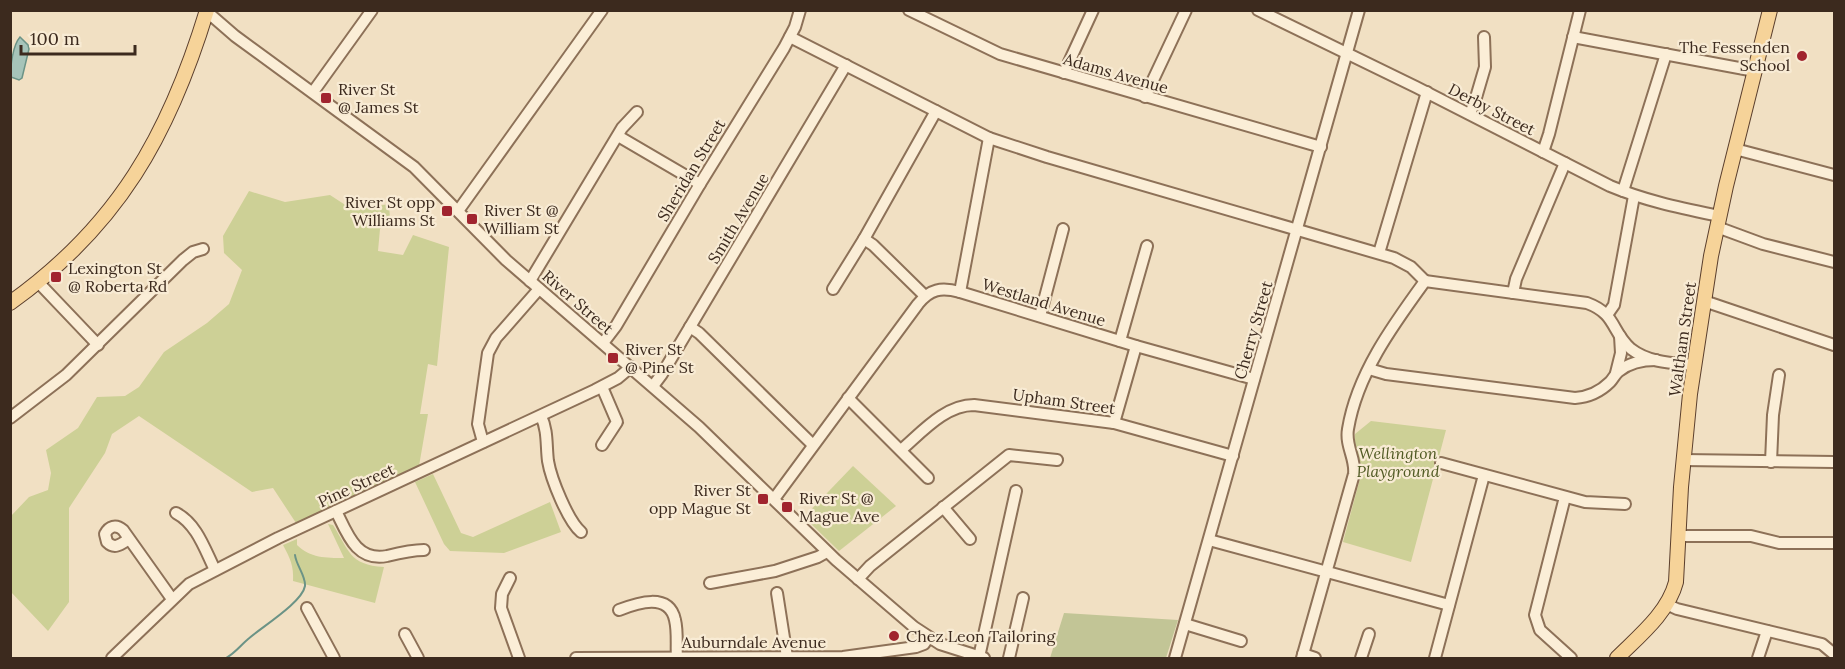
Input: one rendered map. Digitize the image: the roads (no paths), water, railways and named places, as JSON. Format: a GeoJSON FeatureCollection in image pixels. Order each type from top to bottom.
{"type":"FeatureCollection","features":[{"type":"Feature","properties":{"kind":"main road","name":"Waltham Street"},"geometry":{"type":"LineString","coordinates":[[1617,658],[1657,617],[1676,582],[1683,460],[1704,301],[1718,221],[1770,10]]}},
{"type":"Feature","properties":{"kind":"main road"},"geometry":{"type":"LineString","coordinates":[[10,303],[59,265],[117,201],[160,133],[178,93],[206,11]]}},
{"type":"Feature","properties":{"kind":"street"},"geometry":{"type":"LineString","coordinates":[[313,93],[372,10]]}},
{"type":"Feature","properties":{"kind":"street"},"geometry":{"type":"LineString","coordinates":[[458,212],[602,10]]}},
{"type":"Feature","properties":{"kind":"street","name":"Sheridan Street"},"geometry":{"type":"LineString","coordinates":[[603,343],[790,37],[800,10]]}},
{"type":"Feature","properties":{"kind":"street","name":"Adams Avenue"},"geometry":{"type":"LineString","coordinates":[[909,10],[995,52],[1320,147]]}},
{"type":"Feature","properties":{"kind":"street"},"geometry":{"type":"LineString","coordinates":[[1145,97],[1186,10]]}},
{"type":"Feature","properties":{"kind":"street","name":"Derby Street"},"geometry":{"type":"LineString","coordinates":[[1258,10],[1470,114],[1565,164],[1634,196],[1718,221],[1763,244],[1834,262]]}},
{"type":"Feature","properties":{"kind":"street","name":"Cherry Street"},"geometry":{"type":"LineString","coordinates":[[1175,658],[1359,10]]}},
{"type":"Feature","properties":{"kind":"street"},"geometry":{"type":"LineString","coordinates":[[1543,152],[1580,10]]}},
{"type":"Feature","properties":{"kind":"street","name":"River Street"},"geometry":{"type":"LineString","coordinates":[[206,11],[235,36],[410,164],[498,252],[706,432],[827,552],[928,638],[982,658]]}},
{"type":"Feature","properties":{"kind":"street"},"geometry":{"type":"LineString","coordinates":[[1064,73],[1090,12]]}},
{"type":"Feature","properties":{"kind":"street"},"geometry":{"type":"LineString","coordinates":[[790,37],[989,138],[1047,157],[1379,253],[1407,264],[1425,281],[1583,302],[1594,306],[1607,315],[1629,347],[1656,360]]}},
{"type":"Feature","properties":{"kind":"street"},"geometry":{"type":"LineString","coordinates":[[1470,114],[1485,67],[1484,37]]}},
{"type":"Feature","properties":{"kind":"street"},"geometry":{"type":"LineString","coordinates":[[1574,38],[1755,71]]}},
{"type":"Feature","properties":{"kind":"street"},"geometry":{"type":"LineString","coordinates":[[1623,191],[1666,54]]}},
{"type":"Feature","properties":{"kind":"street","name":"Smith Avenue"},"geometry":{"type":"LineString","coordinates":[[653,386],[846,65]]}},
{"type":"Feature","properties":{"kind":"street"},"geometry":{"type":"LineString","coordinates":[[1379,253],[1426,92]]}},
{"type":"Feature","properties":{"kind":"street"},"geometry":{"type":"LineString","coordinates":[[833,289],[936,111]]}},
{"type":"Feature","properties":{"kind":"street"},"geometry":{"type":"LineString","coordinates":[[530,281],[625,124],[637,112]]}},
{"type":"Feature","properties":{"kind":"street"},"geometry":{"type":"LineString","coordinates":[[618,136],[700,184]]}},
{"type":"Feature","properties":{"kind":"street"},"geometry":{"type":"LineString","coordinates":[[960,292],[989,138]]}},
{"type":"Feature","properties":{"kind":"street"},"geometry":{"type":"LineString","coordinates":[[1735,149],[1834,175]]}},
{"type":"Feature","properties":{"kind":"street"},"geometry":{"type":"LineString","coordinates":[[1513,293],[1516,279],[1565,164]]}},
{"type":"Feature","properties":{"kind":"street"},"geometry":{"type":"LineString","coordinates":[[1607,315],[1614,305],[1634,196]]}},
{"type":"Feature","properties":{"kind":"street"},"geometry":{"type":"LineString","coordinates":[[1040,316],[1063,229]]}},
{"type":"Feature","properties":{"kind":"street"},"geometry":{"type":"LineString","coordinates":[[774,499],[925,296],[873,244],[864,239]]}},
{"type":"Feature","properties":{"kind":"street"},"geometry":{"type":"LineString","coordinates":[[1120,341],[1147,246]]}},
{"type":"Feature","properties":{"kind":"street"},"geometry":{"type":"LineString","coordinates":[[10,418],[60,381],[183,260],[203,249]]}},
{"type":"Feature","properties":{"kind":"street"},"geometry":{"type":"LineString","coordinates":[[1315,658],[1303,656],[1354,471],[1348,445],[1348,427],[1369,369],[1392,327],[1425,281]]}},
{"type":"Feature","properties":{"kind":"street"},"geometry":{"type":"LineString","coordinates":[[38,282],[98,345]]}},
{"type":"Feature","properties":{"kind":"street"},"geometry":{"type":"LineString","coordinates":[[483,442],[478,424],[488,353],[499,334],[539,289]]}},
{"type":"Feature","properties":{"kind":"street","name":"Westland Avenue"},"geometry":{"type":"LineString","coordinates":[[925,296],[940,289],[960,292],[1136,346],[1254,379]]}},
{"type":"Feature","properties":{"kind":"street"},"geometry":{"type":"LineString","coordinates":[[1704,301],[1834,345]]}},
{"type":"Feature","properties":{"kind":"street"},"geometry":{"type":"LineString","coordinates":[[690,327],[699,333],[813,445]]}},
{"type":"Feature","properties":{"kind":"street"},"geometry":{"type":"LineString","coordinates":[[1616,374],[1622,344],[1620,336]]}},
{"type":"Feature","properties":{"kind":"street"},"geometry":{"type":"LineString","coordinates":[[1114,423],[1136,346]]}},
{"type":"Feature","properties":{"kind":"street"},"geometry":{"type":"LineString","coordinates":[[1369,369],[1386,374],[1582,398],[1607,385],[1616,374],[1633,364],[1646,360],[1694,365]]}},
{"type":"Feature","properties":{"kind":"street","name":"Pine Street"},"geometry":{"type":"LineString","coordinates":[[112,658],[189,584],[336,511],[602,387],[631,367]]}},
{"type":"Feature","properties":{"kind":"street"},"geometry":{"type":"LineString","coordinates":[[1771,462],[1773,415],[1779,375]]}},
{"type":"Feature","properties":{"kind":"street"},"geometry":{"type":"LineString","coordinates":[[602,387],[617,422],[602,445]]}},
{"type":"Feature","properties":{"kind":"street"},"geometry":{"type":"LineString","coordinates":[[848,398],[927,478]]}},
{"type":"Feature","properties":{"kind":"street","name":"Upham Street"},"geometry":{"type":"LineString","coordinates":[[901,450],[948,412],[966,405],[978,405],[1114,423],[1233,456]]}},
{"type":"Feature","properties":{"kind":"street"},"geometry":{"type":"LineString","coordinates":[[541,416],[546,430],[550,469],[569,518],[581,532]]}},
{"type":"Feature","properties":{"kind":"street"},"geometry":{"type":"LineString","coordinates":[[858,579],[870,566],[1009,455],[1057,460]]}},
{"type":"Feature","properties":{"kind":"street"},"geometry":{"type":"LineString","coordinates":[[1683,460],[1834,462]]}},
{"type":"Feature","properties":{"kind":"street"},"geometry":{"type":"LineString","coordinates":[[1441,464],[1585,502],[1625,504]]}},
{"type":"Feature","properties":{"kind":"street"},"geometry":{"type":"LineString","coordinates":[[1435,658],[1484,476]]}},
{"type":"Feature","properties":{"kind":"street"},"geometry":{"type":"LineString","coordinates":[[982,658],[1016,490]]}},
{"type":"Feature","properties":{"kind":"street"},"geometry":{"type":"LineString","coordinates":[[1566,497],[1535,615],[1540,630],[1571,658]]}},
{"type":"Feature","properties":{"kind":"street"},"geometry":{"type":"LineString","coordinates":[[943,507],[970,539]]}},
{"type":"Feature","properties":{"kind":"street"},"geometry":{"type":"LineString","coordinates":[[336,511],[350,540],[366,554],[380,557],[424,550]]}},
{"type":"Feature","properties":{"kind":"street"},"geometry":{"type":"LineString","coordinates":[[176,513],[192,526],[215,570]]}},
{"type":"Feature","properties":{"kind":"street"},"geometry":{"type":"LineString","coordinates":[[126,535],[172,599]]}},
{"type":"Feature","properties":{"kind":"street"},"geometry":{"type":"LineString","coordinates":[[1678,536],[1751,536],[1779,543],[1834,543]]}},
{"type":"Feature","properties":{"kind":"street"},"geometry":{"type":"LineString","coordinates":[[1209,540],[1449,605]]}},
{"type":"Feature","properties":{"kind":"street"},"geometry":{"type":"LineString","coordinates":[[710,583],[775,571],[827,552]]}},
{"type":"Feature","properties":{"kind":"street"},"geometry":{"type":"LineString","coordinates":[[510,578],[501,594],[501,608],[519,658]]}},
{"type":"Feature","properties":{"kind":"street"},"geometry":{"type":"LineString","coordinates":[[777,592],[787,657]]}},
{"type":"Feature","properties":{"kind":"street"},"geometry":{"type":"LineString","coordinates":[[1009,658],[1023,598]]}},
{"type":"Feature","properties":{"kind":"street"},"geometry":{"type":"LineString","coordinates":[[619,610],[648,601],[657,602],[668,608],[675,619],[677,658]]}},
{"type":"Feature","properties":{"kind":"street"},"geometry":{"type":"LineString","coordinates":[[1666,604],[1677,609],[1822,644],[1834,652]]}},
{"type":"Feature","properties":{"kind":"street"},"geometry":{"type":"LineString","coordinates":[[307,608],[334,658]]}},
{"type":"Feature","properties":{"kind":"street"},"geometry":{"type":"LineString","coordinates":[[1185,624],[1240,641]]}},
{"type":"Feature","properties":{"kind":"street"},"geometry":{"type":"LineString","coordinates":[[1758,658],[1767,631]]}},
{"type":"Feature","properties":{"kind":"street"},"geometry":{"type":"LineString","coordinates":[[405,634],[418,658]]}},
{"type":"Feature","properties":{"kind":"street"},"geometry":{"type":"LineString","coordinates":[[1360,658],[1369,634]]}},
{"type":"Feature","properties":{"kind":"street","name":"Auburndale Avenue"},"geometry":{"type":"LineString","coordinates":[[576,658],[843,658],[916,647],[924,644],[928,638]]}},
{"type":"Feature","properties":{"kind":"water"},"geometry":{"type":"Polygon","coordinates":[[[20,37],[29,49],[22,78],[19,80],[11,77],[11,72],[14,50],[20,37]]]}},
{"type":"Feature","properties":{"kind":"waterway"},"geometry":{"type":"LineString","coordinates":[[226,658],[289,607],[302,593],[305,582],[295,555]]}},
{"type":"Feature","properties":{"kind":"place","name":"The Fessenden School"},"geometry":{"type":"Point","coordinates":[1802,56]}},
{"type":"Feature","properties":{"kind":"place","name":"River St @ James St"},"geometry":{"type":"Point","coordinates":[326,98]}},
{"type":"Feature","properties":{"kind":"place","name":"River St opp Williams St"},"geometry":{"type":"Point","coordinates":[447,211]}},
{"type":"Feature","properties":{"kind":"place","name":"River St @ William St"},"geometry":{"type":"Point","coordinates":[472,219]}},
{"type":"Feature","properties":{"kind":"place","name":"Lexington St @ Roberta Rd"},"geometry":{"type":"Point","coordinates":[56,277]}},
{"type":"Feature","properties":{"kind":"place","name":"River St @ Pine St"},"geometry":{"type":"Point","coordinates":[613,358]}},
{"type":"Feature","properties":{"kind":"place","name":"River St opp Mague St"},"geometry":{"type":"Point","coordinates":[763,499]}},
{"type":"Feature","properties":{"kind":"place","name":"River St @ Mague Ave"},"geometry":{"type":"Point","coordinates":[787,507]}},
{"type":"Feature","properties":{"kind":"place","name":"Chez Leon Tailoring"},"geometry":{"type":"Point","coordinates":[894,636]}},
{"type":"Feature","properties":{"kind":"park label","name":"Wellington Playground"},"geometry":{"type":"Point","coordinates":[1398,462]}}]}
